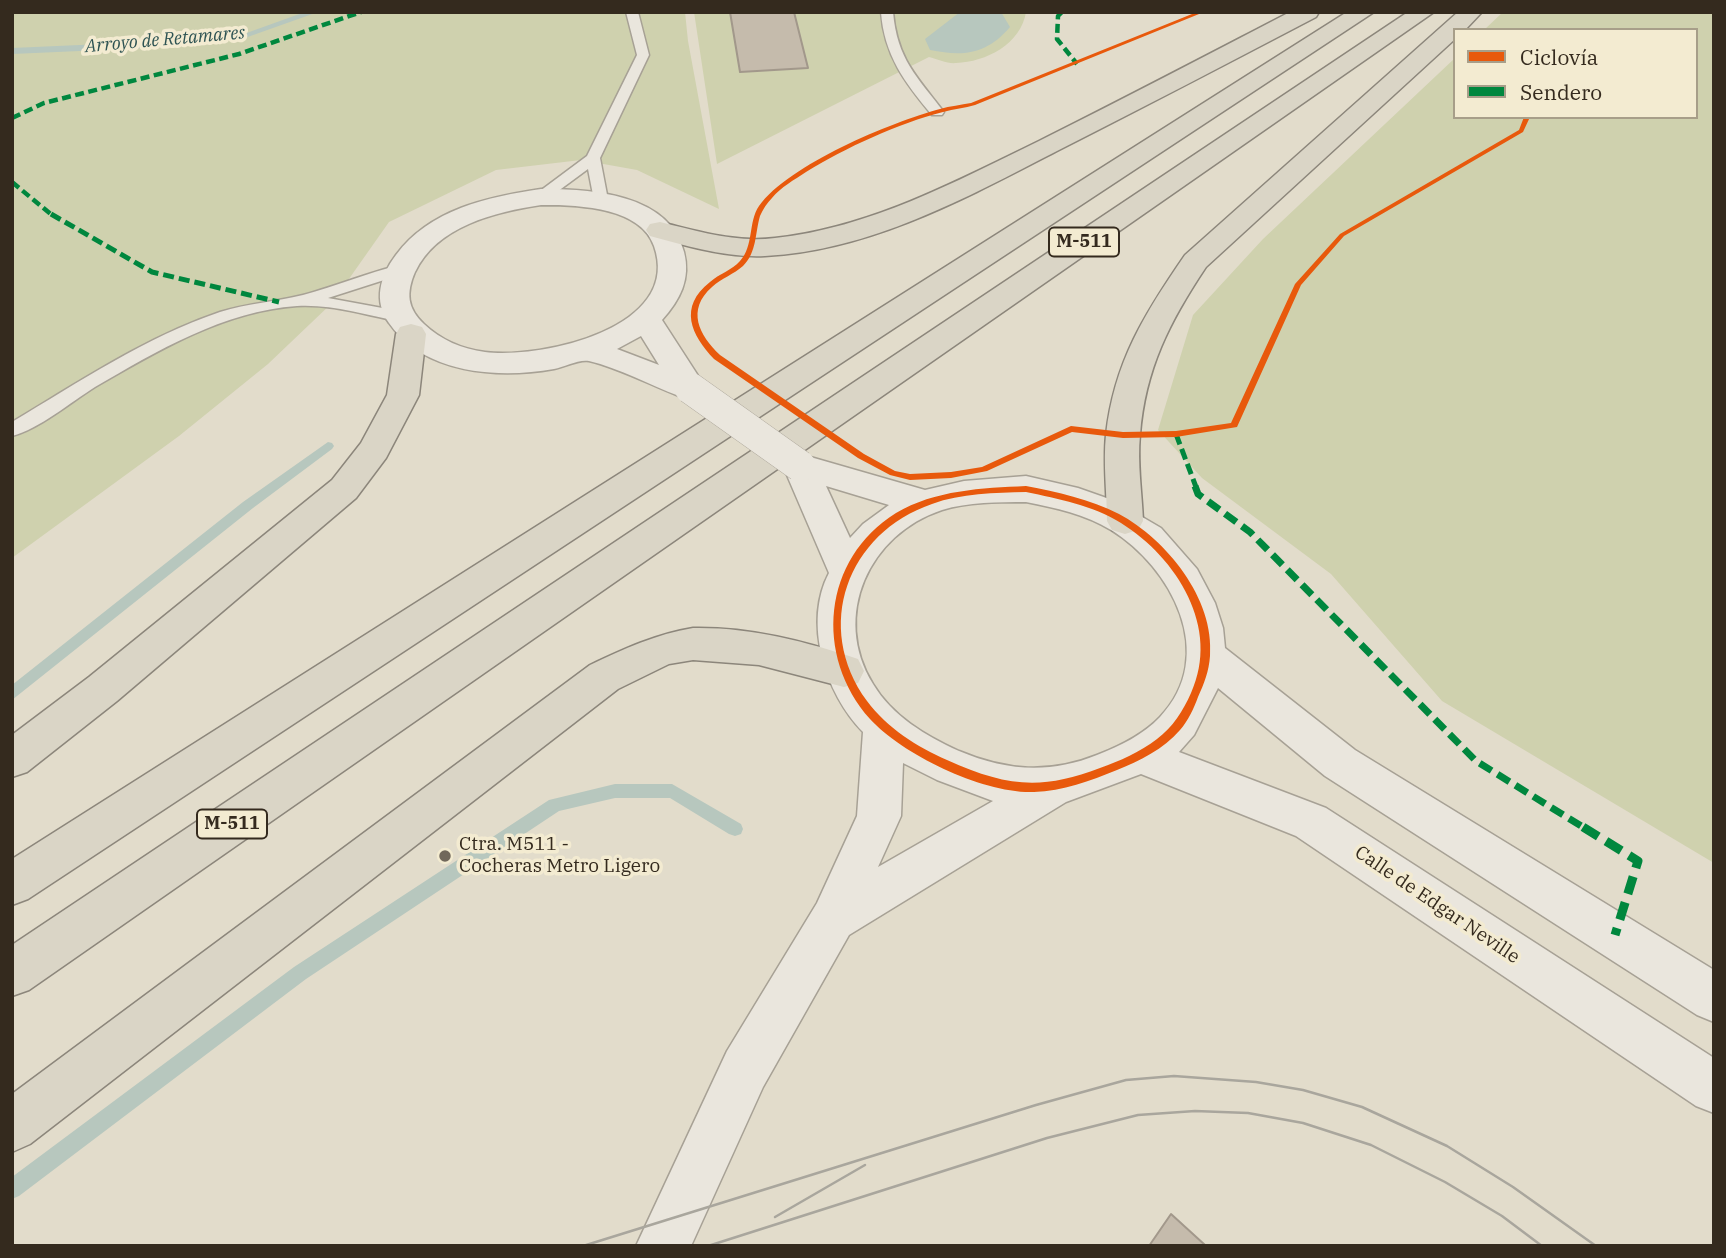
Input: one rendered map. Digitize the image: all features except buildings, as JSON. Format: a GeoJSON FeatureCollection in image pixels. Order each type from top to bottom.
{"type":"FeatureCollection","features":[{"type":"Feature","properties":{"kind":"highway"},"geometry":{"type":"LineString","coordinates":[[660,230],[734,247],[761,247],[799,244],[853,230],[974,183],[1308,12]]}},
{"type":"Feature","properties":{"kind":"highway","name":"M-511"},"geometry":{"type":"LineString","coordinates":[[12,884],[1363,12]]}},
{"type":"Feature","properties":{"kind":"highway","name":"M-511"},"geometry":{"type":"LineString","coordinates":[[12,973],[1423,12]]}},
{"type":"Feature","properties":{"kind":"highway"},"geometry":{"type":"LineString","coordinates":[[1453,28],[1471,12]]}},
{"type":"Feature","properties":{"kind":"highway"},"geometry":{"type":"LineString","coordinates":[[1125,521],[1123,435],[1139,356],[1175,291],[1195,261],[1453,28]]}},
{"type":"Feature","properties":{"kind":"highway"},"geometry":{"type":"LineString","coordinates":[[12,759],[103,689],[344,489],[374,450],[403,395],[405,325]]}},
{"type":"Feature","properties":{"kind":"highway"},"geometry":{"type":"LineString","coordinates":[[12,1126],[604,677],[637,660],[674,647],[709,644],[748,648],[803,659],[844,671]]}},
{"type":"Feature","properties":{"kind":"street"},"geometry":{"type":"LineString","coordinates":[[541,197],[601,200],[635,212],[660,230],[672,250],[674,272],[665,296],[645,318],[620,336],[589,350],[533,362],[488,363],[457,357],[431,347],[405,325],[394,293],[400,270],[413,251],[432,235],[455,220],[512,201],[541,197]]}},
{"type":"Feature","properties":{"kind":"street"},"geometry":{"type":"LineString","coordinates":[[645,318],[690,388]]}},
{"type":"Feature","properties":{"kind":"street"},"geometry":{"type":"LineString","coordinates":[[589,350],[690,388],[800,466],[926,503]]}},
{"type":"Feature","properties":{"kind":"street"},"geometry":{"type":"LineString","coordinates":[[800,466],[847,571]]}},
{"type":"Feature","properties":{"kind":"street"},"geometry":{"type":"LineString","coordinates":[[833,919],[1051,789],[1085,779],[1142,755],[1176,727],[1197,693],[1206,655],[1202,616],[1186,579],[1159,547],[1125,521],[1078,500],[1026,489],[975,490],[926,503],[885,528],[867,543],[847,571],[836,603],[835,636],[844,671],[860,701],[884,728],[923,755],[999,786],[1051,789]]}},
{"type":"Feature","properties":{"kind":"street"},"geometry":{"type":"LineString","coordinates":[[1206,655],[1340,763],[1714,998]]}},
{"type":"Feature","properties":{"kind":"street"},"geometry":{"type":"LineString","coordinates":[[663,1246],[745,1069],[833,919],[879,817],[884,728]]}},
{"type":"Feature","properties":{"kind":"street","name":"Calle de Edgar Neville"},"geometry":{"type":"LineString","coordinates":[[1142,755],[1311,822],[1714,1088]]}},
{"type":"Feature","properties":{"kind":"lane"},"geometry":{"type":"LineString","coordinates":[[541,197],[593,158],[643,55],[632,12]]}},
{"type":"Feature","properties":{"kind":"lane"},"geometry":{"type":"LineString","coordinates":[[887,12],[888,33],[901,70],[937,112]]}},
{"type":"Feature","properties":{"kind":"lane"},"geometry":{"type":"LineString","coordinates":[[593,158],[601,200]]}},
{"type":"Feature","properties":{"kind":"lane"},"geometry":{"type":"LineString","coordinates":[[12,430],[165,340],[237,312],[301,300],[400,270]]}},
{"type":"Feature","properties":{"kind":"lane"},"geometry":{"type":"LineString","coordinates":[[301,300],[405,325]]}},
{"type":"Feature","properties":{"kind":"green space"},"geometry":{"type":"Polygon","coordinates":[[[12,12],[685,12],[719,209],[637,170],[581,160],[496,170],[389,222],[332,303],[268,364],[179,436],[12,558],[12,12]]]}},
{"type":"Feature","properties":{"kind":"green space"},"geometry":{"type":"Polygon","coordinates":[[[694,12],[1026,12],[1023,23],[1010,42],[990,55],[953,63],[929,57],[717,164],[694,12]]]}},
{"type":"Feature","properties":{"kind":"green space"},"geometry":{"type":"Polygon","coordinates":[[[1503,12],[1714,12],[1714,863],[1442,701],[1331,574],[1202,478],[1158,430],[1193,315],[1263,239],[1453,60],[1453,119],[1698,119],[1698,28],[1486,28],[1503,12]]]}},
{"type":"Feature","properties":{"kind":"shaded area"},"geometry":{"type":"Polygon","coordinates":[[[960,12],[1001,12],[1010,27],[993,43],[974,51],[954,53],[930,50],[925,39],[960,12]]]}},
{"type":"Feature","properties":{"kind":"waterway","name":"Arroyo de Retamares"},"geometry":{"type":"LineString","coordinates":[[12,51],[170,44],[242,37],[314,12]]}},
{"type":"Feature","properties":{"kind":"waterway"},"geometry":{"type":"LineString","coordinates":[[12,694],[248,505],[328,446]]}},
{"type":"Feature","properties":{"kind":"waterway"},"geometry":{"type":"LineString","coordinates":[[12,1189],[300,973],[555,805],[615,791],[672,791],[735,829]]}},
{"type":"Feature","properties":{"kind":"tram line"},"geometry":{"type":"LineString","coordinates":[[583,1246],[1036,1105],[1126,1080],[1174,1076],[1256,1082],[1303,1090],[1362,1107],[1447,1146],[1513,1187],[1596,1246]]}},
{"type":"Feature","properties":{"kind":"tram line"},"geometry":{"type":"LineString","coordinates":[[708,1246],[1047,1138],[1138,1115],[1195,1111],[1248,1113],[1303,1123],[1371,1145],[1445,1182],[1502,1216],[1542,1246]]}},
{"type":"Feature","properties":{"kind":"tram line"},"geometry":{"type":"LineString","coordinates":[[775,1217],[865,1165]]}},
{"type":"Feature","properties":{"kind":"marked path"},"geometry":{"type":"LineString","coordinates":[[12,118],[44,103],[239,54],[361,12]]}},
{"type":"Feature","properties":{"kind":"marked path"},"geometry":{"type":"LineString","coordinates":[[1062,12],[1058,16],[1057,39],[1077,64]]}},
{"type":"Feature","properties":{"kind":"marked path"},"geometry":{"type":"LineString","coordinates":[[12,182],[53,216],[152,272],[279,302]]}},
{"type":"Feature","properties":{"kind":"marked path"},"geometry":{"type":"LineString","coordinates":[[1176,434],[1198,494],[1250,532],[1476,761],[1638,861],[1615,935]]}},
{"type":"Feature","properties":{"kind":"cycle path"},"geometry":{"type":"LineString","coordinates":[[1202,12],[973,104],[917,118],[867,138],[813,165],[790,180],[771,195],[760,209],[746,258],[710,285],[696,303],[694,322],[702,340],[717,357],[861,456],[893,473],[910,477],[951,475],[984,469],[1071,429],[1123,435],[1176,434],[1234,425],[1298,284],[1342,235],[1521,131],[1526,119]]}},
{"type":"Feature","properties":{"kind":"cycle path"},"geometry":{"type":"LineString","coordinates":[[1026,489],[1103,510],[1148,538],[1168,557],[1184,579],[1204,628],[1206,654],[1202,680],[1190,706],[1176,728],[1161,741],[1127,761],[1086,777],[1048,787],[1030,788],[974,776],[923,754],[897,737],[874,716],[855,690],[843,662],[837,633],[838,605],[845,579],[858,554],[876,533],[899,515],[927,502],[952,495],[1026,489]]}},
{"type":"Feature","properties":{"kind":"place","name":"Ctra. M511 - Cocheras Metro Ligero"},"geometry":{"type":"Point","coordinates":[445,856]}}]}
